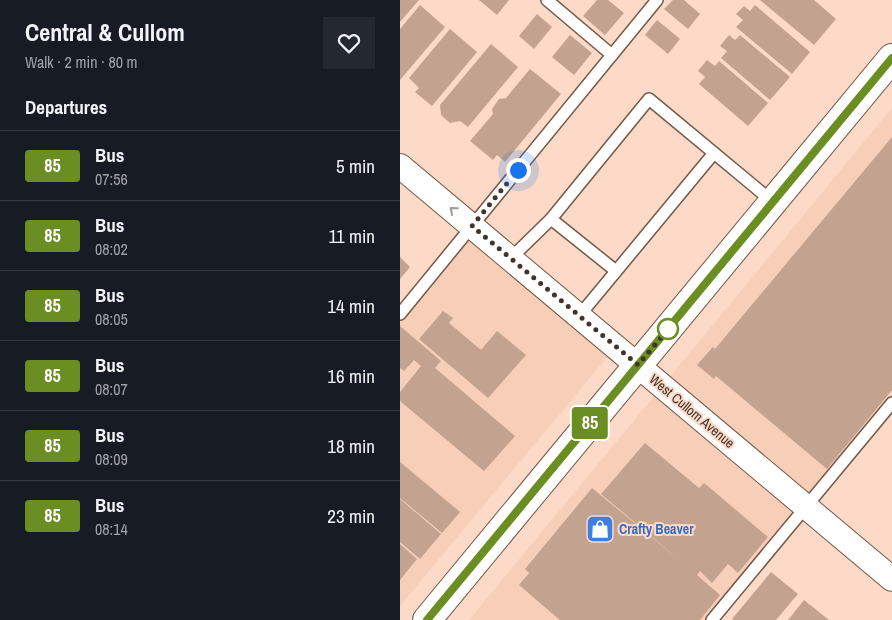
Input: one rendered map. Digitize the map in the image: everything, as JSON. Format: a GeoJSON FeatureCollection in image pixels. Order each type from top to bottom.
{"type":"FeatureCollection","features":[{"type":"Feature","properties":{"kind":"main road"},"geometry":{"type":"LineString","coordinates":[[427,620],[892,58]]}},
{"type":"Feature","properties":{"kind":"street","name":"West Cullom Avenue"},"geometry":{"type":"LineString","coordinates":[[400,166],[892,579]]}},
{"type":"Feature","properties":{"kind":"lane"},"geometry":{"type":"LineString","coordinates":[[546,0],[612,55]]}},
{"type":"Feature","properties":{"kind":"lane"},"geometry":{"type":"LineString","coordinates":[[400,314],[657,0]]}},
{"type":"Feature","properties":{"kind":"lane"},"geometry":{"type":"LineString","coordinates":[[510,259],[551,219],[649,100],[773,202]]}},
{"type":"Feature","properties":{"kind":"lane"},"geometry":{"type":"LineString","coordinates":[[579,316],[714,153]]}},
{"type":"Feature","properties":{"kind":"lane"},"geometry":{"type":"LineString","coordinates":[[551,219],[616,270]]}},
{"type":"Feature","properties":{"kind":"lane"},"geometry":{"type":"LineString","coordinates":[[712,620],[892,403]]}},
{"type":"Feature","properties":{"kind":"shaded area"},"geometry":{"type":"Polygon","coordinates":[[[892,108],[892,410],[718,620],[469,620],[892,108]]]}},
{"type":"Feature","properties":{"kind":"shaded area"},"geometry":{"type":"Polygon","coordinates":[[[470,230],[613,350],[400,606],[400,315],[470,230]]]}},
{"type":"Feature","properties":{"kind":"building"},"geometry":{"type":"Polygon","coordinates":[[[400,0],[419,0],[400,22],[400,0]]]}},
{"type":"Feature","properties":{"kind":"building"},"geometry":{"type":"Polygon","coordinates":[[[479,0],[509,0],[497,15],[479,0]]]}},
{"type":"Feature","properties":{"kind":"building"},"geometry":{"type":"Polygon","coordinates":[[[597,0],[608,0],[624,13],[605,35],[583,16],[597,0]]]}},
{"type":"Feature","properties":{"kind":"building"},"geometry":{"type":"Polygon","coordinates":[[[673,0],[684,0],[700,14],[688,29],[664,9],[673,0]]]}},
{"type":"Feature","properties":{"kind":"building"},"geometry":{"type":"Polygon","coordinates":[[[760,0],[814,0],[836,19],[814,45],[760,0]]]}},
{"type":"Feature","properties":{"kind":"building"},"geometry":{"type":"Polygon","coordinates":[[[420,5],[445,27],[400,80],[400,29],[420,5]]]}},
{"type":"Feature","properties":{"kind":"building"},"geometry":{"type":"Polygon","coordinates":[[[755,5],[810,52],[792,74],[736,27],[743,20],[736,14],[744,6],[750,11],[755,5]]]}},
{"type":"Feature","properties":{"kind":"building"},"geometry":{"type":"Polygon","coordinates":[[[537,14],[552,27],[534,49],[519,36],[537,14]]]}},
{"type":"Feature","properties":{"kind":"building"},"geometry":{"type":"Polygon","coordinates":[[[657,20],[680,39],[668,54],[645,35],[657,20]]]}},
{"type":"Feature","properties":{"kind":"building"},"geometry":{"type":"Polygon","coordinates":[[[450,29],[477,52],[432,106],[415,92],[419,88],[409,78],[450,29]]]}},
{"type":"Feature","properties":{"kind":"building"},"geometry":{"type":"Polygon","coordinates":[[[570,35],[592,53],[574,75],[552,57],[570,35]]]}},
{"type":"Feature","properties":{"kind":"building"},"geometry":{"type":"Polygon","coordinates":[[[729,35],[735,40],[740,35],[790,77],[770,100],[721,58],[727,51],[720,46],[729,35]]]}},
{"type":"Feature","properties":{"kind":"building"},"geometry":{"type":"Polygon","coordinates":[[[491,44],[518,67],[468,127],[460,121],[450,123],[441,115],[440,105],[491,44]]]}},
{"type":"Feature","properties":{"kind":"building"},"geometry":{"type":"Polygon","coordinates":[[[707,60],[715,66],[719,61],[768,103],[748,126],[699,84],[705,77],[698,71],[707,60]]]}},
{"type":"Feature","properties":{"kind":"building"},"geometry":{"type":"Polygon","coordinates":[[[530,69],[561,94],[505,162],[497,155],[493,160],[470,141],[493,114],[492,109],[499,99],[506,98],[530,69]]]}},
{"type":"Feature","properties":{"kind":"building"},"geometry":{"type":"Polygon","coordinates":[[[892,137],[892,390],[827,469],[716,376],[714,379],[697,365],[713,347],[715,349],[892,137]]]}},
{"type":"Feature","properties":{"kind":"building"},"geometry":{"type":"Polygon","coordinates":[[[400,257],[410,267],[400,279],[400,257]]]}},
{"type":"Feature","properties":{"kind":"building"},"geometry":{"type":"Polygon","coordinates":[[[443,311],[453,318],[449,323],[481,350],[497,331],[526,355],[488,398],[419,339],[443,311]]]}},
{"type":"Feature","properties":{"kind":"building"},"geometry":{"type":"Polygon","coordinates":[[[400,326],[441,361],[435,368],[515,436],[484,471],[400,401],[400,392],[421,366],[414,360],[404,371],[400,368],[400,326]]]}},
{"type":"Feature","properties":{"kind":"building"},"geometry":{"type":"Polygon","coordinates":[[[645,443],[699,488],[704,483],[768,537],[738,573],[728,564],[712,583],[700,571],[697,575],[720,595],[700,620],[560,620],[519,585],[529,573],[525,569],[592,488],[683,563],[601,494],[645,443]]]}},
{"type":"Feature","properties":{"kind":"building"},"geometry":{"type":"Polygon","coordinates":[[[400,462],[460,512],[442,533],[400,498],[400,462]]]}},
{"type":"Feature","properties":{"kind":"building"},"geometry":{"type":"Polygon","coordinates":[[[400,499],[441,534],[420,559],[400,542],[400,499]]]}},
{"type":"Feature","properties":{"kind":"building"},"geometry":{"type":"Polygon","coordinates":[[[400,544],[417,559],[400,580],[400,544]]]}},
{"type":"Feature","properties":{"kind":"building"},"geometry":{"type":"Polygon","coordinates":[[[771,572],[798,594],[776,620],[732,619],[771,572]]]}},
{"type":"Feature","properties":{"kind":"building"},"geometry":{"type":"Polygon","coordinates":[[[804,600],[829,620],[788,620],[804,600]]]}},
{"type":"Feature","properties":{"kind":"bus line","name":"85"},"geometry":{"type":"LineString","coordinates":[[427,620],[892,58]]}},
{"type":"Feature","properties":{"kind":"place","name":"Crafty Beaver"},"geometry":{"type":"Point","coordinates":[600,529]}},
{"type":"Feature","properties":{"kind":"route"},"geometry":{"type":"LineString","coordinates":[[518,170],[472,226],[638,365],[674,322],[668,329]]}}]}
